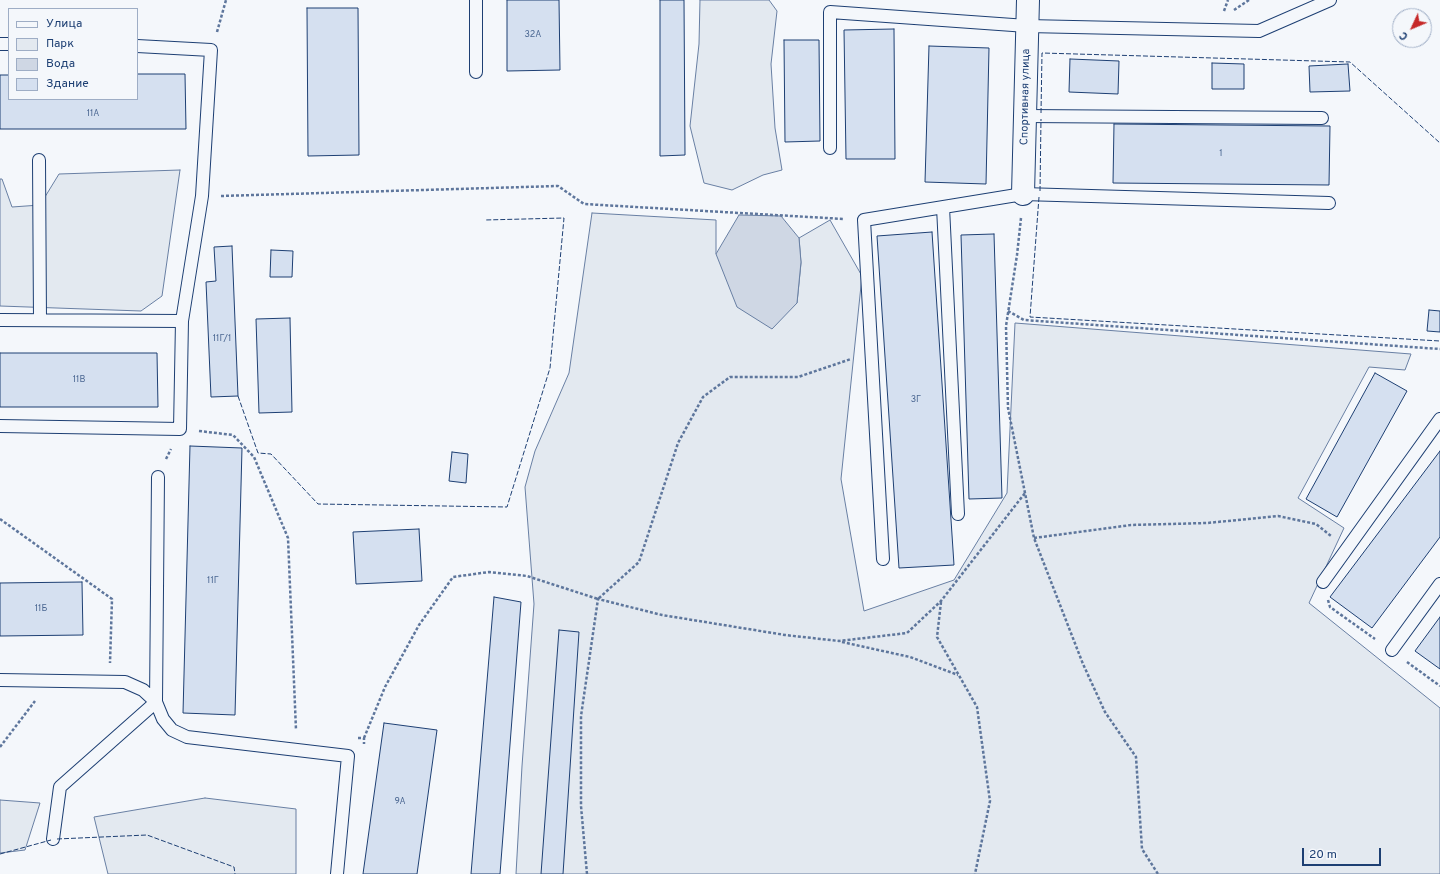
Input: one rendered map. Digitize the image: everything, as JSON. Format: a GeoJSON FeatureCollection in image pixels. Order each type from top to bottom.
{"type":"FeatureCollection","features":[{"type":"Feature","properties":{"kind":"street","name":"Спортивная улица"},"geometry":{"type":"LineString","coordinates":[[1023,194],[1028,0]]}},
{"type":"Feature","properties":{"kind":"lane"},"geometry":{"type":"LineString","coordinates":[[476,0],[476,72]]}},
{"type":"Feature","properties":{"kind":"lane"},"geometry":{"type":"LineString","coordinates":[[830,148],[830,12],[1028,26],[1259,31],[1330,0]]}},
{"type":"Feature","properties":{"kind":"lane"},"geometry":{"type":"LineString","coordinates":[[0,426],[180,429],[182,321],[202,196],[211,50],[138,46]]}},
{"type":"Feature","properties":{"kind":"lane"},"geometry":{"type":"LineString","coordinates":[[1025,116],[1322,118]]}},
{"type":"Feature","properties":{"kind":"lane"},"geometry":{"type":"LineString","coordinates":[[38,160],[40,320]]}},
{"type":"Feature","properties":{"kind":"lane"},"geometry":{"type":"LineString","coordinates":[[883,558],[864,220],[1023,194],[1329,203]]}},
{"type":"Feature","properties":{"kind":"lane"},"geometry":{"type":"LineString","coordinates":[[943,207],[958,514]]}},
{"type":"Feature","properties":{"kind":"lane"},"geometry":{"type":"LineString","coordinates":[[0,320],[182,321]]}},
{"type":"Feature","properties":{"kind":"lane"},"geometry":{"type":"LineString","coordinates":[[1323,582],[1440,419]]}},
{"type":"Feature","properties":{"kind":"lane"},"geometry":{"type":"LineString","coordinates":[[158,477],[156,702],[163,719],[172,730],[187,738],[348,756],[337,874]]}},
{"type":"Feature","properties":{"kind":"lane"},"geometry":{"type":"LineString","coordinates":[[1392,650],[1440,584]]}},
{"type":"Feature","properties":{"kind":"lane"},"geometry":{"type":"LineString","coordinates":[[0,680],[125,682],[143,690],[156,702]]}},
{"type":"Feature","properties":{"kind":"lane"},"geometry":{"type":"LineString","coordinates":[[53,839],[60,787],[156,702]]}},
{"type":"Feature","properties":{"kind":"path"},"geometry":{"type":"LineString","coordinates":[[211,50],[226,0]]}},
{"type":"Feature","properties":{"kind":"path"},"geometry":{"type":"LineString","coordinates":[[202,196],[558,186],[584,204],[864,220]]}},
{"type":"Feature","properties":{"kind":"path"},"geometry":{"type":"LineString","coordinates":[[1023,194],[1017,255],[1006,326],[1008,408],[1034,538],[1083,664],[1102,705],[1136,757],[1142,849],[1158,874]]}},
{"type":"Feature","properties":{"kind":"path"},"geometry":{"type":"LineString","coordinates":[[1008,311],[1024,320],[1440,349]]}},
{"type":"Feature","properties":{"kind":"path"},"geometry":{"type":"LineString","coordinates":[[587,874],[582,806],[581,716],[598,600],[639,562],[678,443],[703,397],[730,377],[798,377],[872,353]]}},
{"type":"Feature","properties":{"kind":"path"},"geometry":{"type":"LineString","coordinates":[[158,477],[180,429],[233,435],[254,457],[288,538],[296,734]]}},
{"type":"Feature","properties":{"kind":"path"},"geometry":{"type":"LineString","coordinates":[[839,641],[907,633],[941,601],[1026,493]]}},
{"type":"Feature","properties":{"kind":"path"},"geometry":{"type":"LineString","coordinates":[[1034,538],[1131,524],[1207,523],[1278,516],[1316,524],[1348,548]]}},
{"type":"Feature","properties":{"kind":"path"},"geometry":{"type":"LineString","coordinates":[[0,519],[112,599],[110,667]]}},
{"type":"Feature","properties":{"kind":"path"},"geometry":{"type":"LineString","coordinates":[[364,738],[385,687],[415,632],[453,577],[489,572],[527,576],[598,600],[662,615],[785,636],[839,641],[910,657],[958,675]]}},
{"type":"Feature","properties":{"kind":"path"},"geometry":{"type":"LineString","coordinates":[[941,601],[937,637],[977,707],[990,801],[975,874]]}},
{"type":"Feature","properties":{"kind":"path"},"geometry":{"type":"LineString","coordinates":[[0,746],[50,680]]}},
{"type":"Feature","properties":{"kind":"green space"},"geometry":{"type":"Polygon","coordinates":[[[700,0],[769,0],[777,11],[771,64],[775,128],[782,170],[763,175],[732,190],[704,183],[690,126],[699,44],[700,0]]]}},
{"type":"Feature","properties":{"kind":"green space"},"geometry":{"type":"Polygon","coordinates":[[[180,170],[162,296],[141,311],[0,306],[0,179],[2,179],[12,207],[40,205],[59,174],[180,170]]]}},
{"type":"Feature","properties":{"kind":"green space"},"geometry":{"type":"Polygon","coordinates":[[[592,213],[716,220],[716,254],[797,303],[801,263],[799,238],[830,220],[862,276],[841,479],[864,611],[954,580],[1007,493],[1015,323],[1411,354],[1405,370],[1369,367],[1298,498],[1344,528],[1309,603],[1440,708],[1440,874],[516,874],[534,604],[525,487],[535,451],[569,373],[592,213]]]}},
{"type":"Feature","properties":{"kind":"green space"},"geometry":{"type":"Polygon","coordinates":[[[205,798],[296,809],[296,874],[108,874],[94,817],[205,798]]]}},
{"type":"Feature","properties":{"kind":"green space"},"geometry":{"type":"Polygon","coordinates":[[[0,800],[40,803],[25,850],[0,853],[0,800]]]}},
{"type":"Feature","properties":{"kind":"water"},"geometry":{"type":"Polygon","coordinates":[[[739,215],[781,216],[799,238],[801,262],[797,303],[772,329],[737,307],[716,254],[739,215]]]}},
{"type":"Feature","properties":{"kind":"building"},"geometry":{"type":"Polygon","coordinates":[[[507,0],[559,0],[560,70],[507,71],[507,0]]]}},
{"type":"Feature","properties":{"kind":"building"},"geometry":{"type":"Polygon","coordinates":[[[660,0],[684,0],[685,155],[660,156],[660,0]]]}},
{"type":"Feature","properties":{"kind":"building"},"geometry":{"type":"Polygon","coordinates":[[[307,8],[358,8],[359,155],[308,156],[307,8]]]}},
{"type":"Feature","properties":{"kind":"building"},"geometry":{"type":"Polygon","coordinates":[[[894,29],[895,159],[846,159],[844,30],[894,29]]]}},
{"type":"Feature","properties":{"kind":"building"},"geometry":{"type":"Polygon","coordinates":[[[784,40],[819,40],[820,141],[785,142],[784,40]]]}},
{"type":"Feature","properties":{"kind":"building"},"geometry":{"type":"Polygon","coordinates":[[[929,46],[989,48],[986,184],[925,182],[929,46]]]}},
{"type":"Feature","properties":{"kind":"building"},"geometry":{"type":"Polygon","coordinates":[[[1070,59],[1119,61],[1118,94],[1069,92],[1070,59]]]}},
{"type":"Feature","properties":{"kind":"building"},"geometry":{"type":"Polygon","coordinates":[[[1212,63],[1244,64],[1244,89],[1212,89],[1212,63]]]}},
{"type":"Feature","properties":{"kind":"building"},"geometry":{"type":"Polygon","coordinates":[[[1348,64],[1350,91],[1310,92],[1309,66],[1348,64]]]}},
{"type":"Feature","properties":{"kind":"building"},"geometry":{"type":"Polygon","coordinates":[[[138,74],[185,74],[186,129],[0,129],[0,75],[8,75],[8,100],[138,100],[138,74]]]}},
{"type":"Feature","properties":{"kind":"building"},"geometry":{"type":"Polygon","coordinates":[[[1114,124],[1330,126],[1329,185],[1113,183],[1114,124]]]}},
{"type":"Feature","properties":{"kind":"building"},"geometry":{"type":"Polygon","coordinates":[[[932,232],[954,565],[899,568],[877,236],[932,232]]]}},
{"type":"Feature","properties":{"kind":"building"},"geometry":{"type":"Polygon","coordinates":[[[994,234],[1002,498],[969,499],[961,235],[994,234]]]}},
{"type":"Feature","properties":{"kind":"building"},"geometry":{"type":"Polygon","coordinates":[[[232,246],[238,396],[211,397],[206,282],[216,281],[214,247],[232,246]]]}},
{"type":"Feature","properties":{"kind":"building"},"geometry":{"type":"Polygon","coordinates":[[[271,250],[293,251],[292,277],[270,277],[271,250]]]}},
{"type":"Feature","properties":{"kind":"building"},"geometry":{"type":"Polygon","coordinates":[[[1429,310],[1440,311],[1440,332],[1427,331],[1429,310]]]}},
{"type":"Feature","properties":{"kind":"building"},"geometry":{"type":"Polygon","coordinates":[[[290,318],[292,412],[259,413],[256,319],[290,318]]]}},
{"type":"Feature","properties":{"kind":"building"},"geometry":{"type":"Polygon","coordinates":[[[0,353],[157,353],[158,407],[0,407],[0,353]]]}},
{"type":"Feature","properties":{"kind":"building"},"geometry":{"type":"Polygon","coordinates":[[[1375,373],[1407,391],[1337,517],[1306,499],[1375,373]]]}},
{"type":"Feature","properties":{"kind":"building"},"geometry":{"type":"Polygon","coordinates":[[[190,446],[242,448],[235,715],[183,713],[190,446]]]}},
{"type":"Feature","properties":{"kind":"building"},"geometry":{"type":"Polygon","coordinates":[[[1440,451],[1440,537],[1372,628],[1330,597],[1440,451]]]}},
{"type":"Feature","properties":{"kind":"building"},"geometry":{"type":"Polygon","coordinates":[[[452,452],[468,454],[466,483],[449,481],[452,452]]]}},
{"type":"Feature","properties":{"kind":"building"},"geometry":{"type":"Polygon","coordinates":[[[419,529],[422,581],[356,584],[353,532],[419,529]]]}},
{"type":"Feature","properties":{"kind":"building"},"geometry":{"type":"Polygon","coordinates":[[[82,582],[83,635],[0,636],[0,583],[82,582]]]}},
{"type":"Feature","properties":{"kind":"building"},"geometry":{"type":"Polygon","coordinates":[[[494,597],[521,602],[500,874],[471,874],[494,597]]]}},
{"type":"Feature","properties":{"kind":"building"},"geometry":{"type":"Polygon","coordinates":[[[1440,617],[1440,669],[1415,651],[1440,617]]]}},
{"type":"Feature","properties":{"kind":"building"},"geometry":{"type":"Polygon","coordinates":[[[559,630],[579,632],[563,874],[541,874],[559,630]]]}},
{"type":"Feature","properties":{"kind":"building"},"geometry":{"type":"Polygon","coordinates":[[[384,723],[437,730],[417,874],[363,874],[384,723]]]}},
{"type":"Feature","properties":{"kind":"fence"},"geometry":{"type":"LineString","coordinates":[[1041,113],[1042,53],[1350,62],[1440,143]]}},
{"type":"Feature","properties":{"kind":"fence"},"geometry":{"type":"LineString","coordinates":[[1040,191],[1041,119]]}},
{"type":"Feature","properties":{"kind":"fence"},"geometry":{"type":"LineString","coordinates":[[1039,197],[1030,317],[1440,341]]}},
{"type":"Feature","properties":{"kind":"fence"},"geometry":{"type":"LineString","coordinates":[[238,396],[258,453],[271,454],[318,504],[507,507],[550,368],[564,218],[485,220]]}},
{"type":"Feature","properties":{"kind":"fence"},"geometry":{"type":"LineString","coordinates":[[57,839],[147,835],[234,867],[235,874]]}},
{"type":"Feature","properties":{"kind":"fence"},"geometry":{"type":"LineString","coordinates":[[0,854],[51,840]]}}]}
